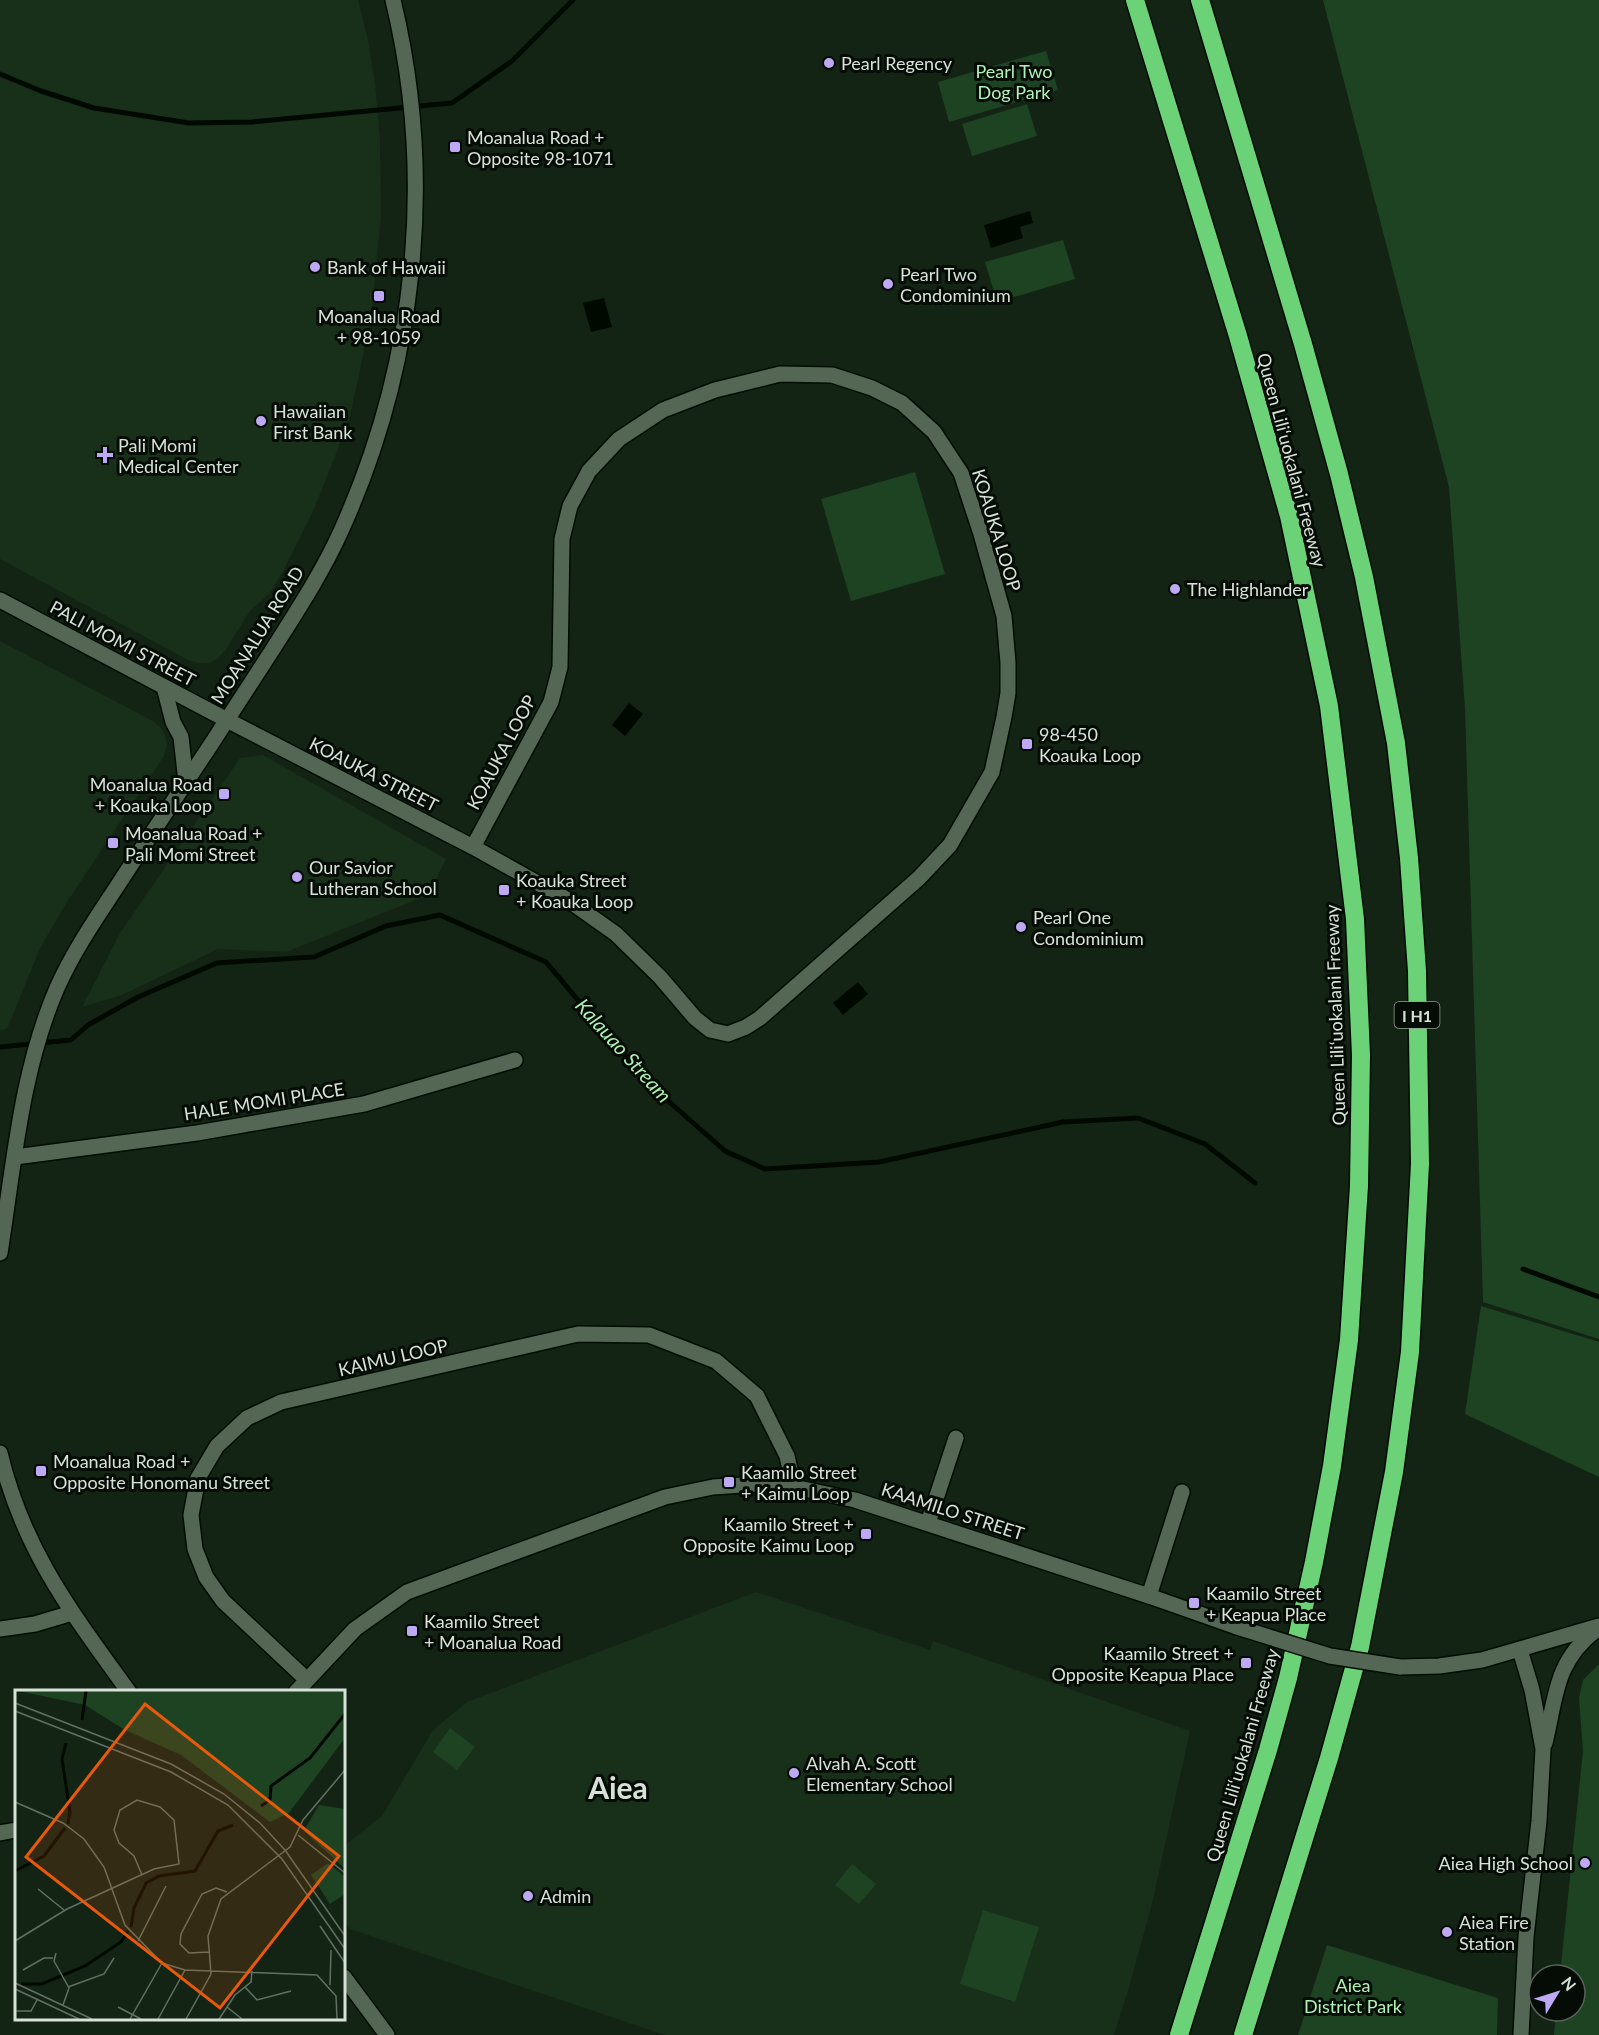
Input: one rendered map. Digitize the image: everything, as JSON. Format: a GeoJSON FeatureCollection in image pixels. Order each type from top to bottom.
{"type":"FeatureCollection","features":[{"type":"Feature","properties":{"kind":"highway","name":"Queen Liliʻuokalani Freeway"},"geometry":{"type":"LineString","coordinates":[[1135,0],[1238,336],[1293,538],[1329,706],[1355,919],[1361,1055],[1359,1186],[1349,1340],[1332,1466],[1314,1562],[1288,1678],[1268,1750],[1179,2035]]}},
{"type":"Feature","properties":{"kind":"highway","name":"I H1"},"geometry":{"type":"LineString","coordinates":[[1200,0],[1309,366],[1364,576],[1396,743],[1409,858],[1417,971],[1420,1164],[1410,1352],[1394,1472],[1360,1647],[1329,1758],[1243,2035]]}},
{"type":"Feature","properties":{"kind":"street","name":"MOANALUA ROAD"},"geometry":{"type":"LineString","coordinates":[[0,1253],[25,1089],[58,986],[87,932],[315,583],[344,524],[376,439],[390,391],[411,285],[416,212],[415,136],[407,64],[393,0]]}},
{"type":"Feature","properties":{"kind":"street","name":"KOAUKA LOOP"},"geometry":{"type":"LineString","coordinates":[[472,847],[551,702],[560,667],[562,538],[570,506],[590,471],[619,439],[663,410],[715,390],[780,374],[832,375],[872,388],[902,403],[934,432],[961,473],[1004,616],[1008,693],[992,772],[950,845],[919,878],[759,1018],[746,1027],[728,1034]]}},
{"type":"Feature","properties":{"kind":"street","name":"PALI MOMI STREET"},"geometry":{"type":"LineString","coordinates":[[0,600],[227,720]]}},
{"type":"Feature","properties":{"kind":"street"},"geometry":{"type":"LineString","coordinates":[[164,687],[173,722],[181,737],[186,782]]}},
{"type":"Feature","properties":{"kind":"street","name":"KOAUKA STREET"},"geometry":{"type":"LineString","coordinates":[[227,720],[472,847],[568,900],[615,934],[660,977],[695,1018],[710,1030],[728,1034]]}},
{"type":"Feature","properties":{"kind":"street","name":"HALE MOMI PLACE"},"geometry":{"type":"LineString","coordinates":[[15,1157],[197,1133],[364,1104],[515,1060]]}},
{"type":"Feature","properties":{"kind":"street","name":"KAIMU LOOP"},"geometry":{"type":"LineString","coordinates":[[306,1679],[223,1601],[206,1577],[195,1549],[191,1515],[198,1478],[217,1446],[247,1418],[281,1402],[578,1334],[649,1335],[716,1361],[757,1396],[787,1456],[795,1487]]}},
{"type":"Feature","properties":{"kind":"street"},"geometry":{"type":"LineString","coordinates":[[928,1523],[956,1438]]}},
{"type":"Feature","properties":{"kind":"street"},"geometry":{"type":"LineString","coordinates":[[0,1453],[7,1481],[27,1534],[47,1575],[128,1690]]}},
{"type":"Feature","properties":{"kind":"street","name":"KAAMILO STREET"},"geometry":{"type":"LineString","coordinates":[[298,1690],[355,1629],[406,1592],[665,1497],[713,1487],[757,1484],[795,1487],[855,1500],[1329,1656],[1400,1667],[1439,1666],[1482,1660],[1599,1627]]}},
{"type":"Feature","properties":{"kind":"street"},"geometry":{"type":"LineString","coordinates":[[1149,1596],[1182,1491]]}},
{"type":"Feature","properties":{"kind":"street"},"geometry":{"type":"LineString","coordinates":[[0,1629],[35,1624],[72,1613]]}},
{"type":"Feature","properties":{"kind":"street"},"geometry":{"type":"LineString","coordinates":[[1521,2035],[1526,1937],[1539,1821],[1544,1749],[1564,1665],[1572,1651],[1599,1627]]}},
{"type":"Feature","properties":{"kind":"street"},"geometry":{"type":"LineString","coordinates":[[1520,1650],[1532,1690],[1544,1749]]}},
{"type":"Feature","properties":{"kind":"street"},"geometry":{"type":"LineString","coordinates":[[0,1833],[15,1830]]}},
{"type":"Feature","properties":{"kind":"street"},"geometry":{"type":"LineString","coordinates":[[345,1978],[387,2035]]}},
{"type":"Feature","properties":{"kind":"shaded area"},"geometry":{"type":"Polygon","coordinates":[[[0,0],[358,0],[368,40],[375,84],[380,140],[381,215],[372,309],[359,375],[350,415],[336,454],[314,509],[283,571],[270,593],[250,611],[226,649],[210,663],[190,661],[0,559],[0,0]]]}},
{"type":"Feature","properties":{"kind":"shaded area"},"geometry":{"type":"Polygon","coordinates":[[[1030,211],[1033,223],[1020,227],[1023,238],[991,248],[984,225],[1030,211]]]}},
{"type":"Feature","properties":{"kind":"shaded area"},"geometry":{"type":"Polygon","coordinates":[[[604,298],[612,327],[591,332],[583,303],[604,298]]]}},
{"type":"Feature","properties":{"kind":"shaded area"},"geometry":{"type":"Polygon","coordinates":[[[0,641],[153,721],[165,735],[167,746],[164,756],[67,902],[41,946],[7,1029],[0,1030],[0,641]]]}},
{"type":"Feature","properties":{"kind":"shaded area"},"geometry":{"type":"Polygon","coordinates":[[[629,703],[643,714],[625,736],[612,725],[629,703]]]}},
{"type":"Feature","properties":{"kind":"shaded area","name":"Our Savior Lutheran School"},"geometry":{"type":"Polygon","coordinates":[[[263,755],[446,859],[428,895],[286,952],[218,949],[122,995],[82,1007],[120,933],[240,758],[263,755]]]}},
{"type":"Feature","properties":{"kind":"shaded area"},"geometry":{"type":"Polygon","coordinates":[[[858,982],[868,994],[843,1015],[833,1003],[858,982]]]}},
{"type":"Feature","properties":{"kind":"shaded area","name":"Alvah A. Scott Elementary School"},"geometry":{"type":"Polygon","coordinates":[[[756,1592],[930,1650],[933,1641],[1190,1731],[1152,1904],[1114,2035],[665,2035],[350,1929],[345,1922],[345,1845],[382,1816],[433,1730],[467,1702],[756,1592]]]}},
{"type":"Feature","properties":{"kind":"green space"},"geometry":{"type":"Polygon","coordinates":[[[1323,0],[1599,0],[1599,1339],[1483,1302],[1465,708],[1449,487],[1323,0]]]}},
{"type":"Feature","properties":{"kind":"green space","name":"Pearl Two Dog Park"},"geometry":{"type":"Polygon","coordinates":[[[1046,51],[1058,90],[949,122],[938,82],[1046,51]]]}},
{"type":"Feature","properties":{"kind":"green space"},"geometry":{"type":"Polygon","coordinates":[[[1027,104],[1037,136],[972,156],[962,124],[1027,104]]]}},
{"type":"Feature","properties":{"kind":"green space"},"geometry":{"type":"Polygon","coordinates":[[[1063,240],[1075,279],[997,302],[985,262],[1063,240]]]}},
{"type":"Feature","properties":{"kind":"green space"},"geometry":{"type":"Polygon","coordinates":[[[915,472],[945,574],[851,601],[821,499],[915,472]]]}},
{"type":"Feature","properties":{"kind":"green space"},"geometry":{"type":"Polygon","coordinates":[[[1481,1306],[1599,1342],[1599,1477],[1465,1414],[1481,1306]]]}},
{"type":"Feature","properties":{"kind":"green space","name":"Aiea High School"},"geometry":{"type":"Polygon","coordinates":[[[1599,1664],[1599,2035],[1554,2035],[1555,2023],[1587,2023],[1587,1963],[1561,1963],[1583,1751],[1579,1698],[1583,1680],[1599,1664]]]}},
{"type":"Feature","properties":{"kind":"green space"},"geometry":{"type":"Polygon","coordinates":[[[450,1728],[475,1747],[457,1770],[433,1752],[450,1728]]]}},
{"type":"Feature","properties":{"kind":"green space"},"geometry":{"type":"Polygon","coordinates":[[[852,1864],[876,1884],[859,1904],[835,1885],[852,1864]]]}},
{"type":"Feature","properties":{"kind":"green space"},"geometry":{"type":"Polygon","coordinates":[[[983,1910],[1039,1927],[1015,2002],[960,1984],[983,1910]]]}},
{"type":"Feature","properties":{"kind":"green space","name":"Aiea District Park"},"geometry":{"type":"Polygon","coordinates":[[[1327,1945],[1498,1998],[1497,2035],[1298,2035],[1327,1945]]]}},
{"type":"Feature","properties":{"kind":"waterway"},"geometry":{"type":"LineString","coordinates":[[0,74],[41,91],[94,108],[189,123],[252,122],[452,103],[512,61],[573,0]]}},
{"type":"Feature","properties":{"kind":"waterway","name":"Kalauao Stream"},"geometry":{"type":"LineString","coordinates":[[0,1047],[71,1040],[88,1025],[138,997],[217,963],[314,957],[386,926],[440,915],[546,962],[657,1091],[725,1151],[765,1169],[879,1162],[1063,1122],[1138,1118],[1205,1144],[1255,1183]]}},
{"type":"Feature","properties":{"kind":"waterway","name":"Kalauao Stream"},"geometry":{"type":"LineString","coordinates":[[1523,1269],[1599,1297]]}},
{"type":"Feature","properties":{"kind":"place","name":"Pearl Regency"},"geometry":{"type":"Point","coordinates":[829,63]}},
{"type":"Feature","properties":{"kind":"place","name":"Moanalua Road + Opposite 98-1071"},"geometry":{"type":"Point","coordinates":[455,147]}},
{"type":"Feature","properties":{"kind":"place","name":"Bank of Hawaii"},"geometry":{"type":"Point","coordinates":[315,267]}},
{"type":"Feature","properties":{"kind":"place","name":"Pearl Two Condominium"},"geometry":{"type":"Point","coordinates":[888,284]}},
{"type":"Feature","properties":{"kind":"place","name":"Moanalua Road + 98-1059"},"geometry":{"type":"Point","coordinates":[379,296]}},
{"type":"Feature","properties":{"kind":"place","name":"Hawaiian First Bank"},"geometry":{"type":"Point","coordinates":[261,421]}},
{"type":"Feature","properties":{"kind":"place","name":"Pali Momi Medical Center"},"geometry":{"type":"Point","coordinates":[105,455]}},
{"type":"Feature","properties":{"kind":"place","name":"The Highlander"},"geometry":{"type":"Point","coordinates":[1175,589]}},
{"type":"Feature","properties":{"kind":"place","name":"98-450 Koauka Loop"},"geometry":{"type":"Point","coordinates":[1027,744]}},
{"type":"Feature","properties":{"kind":"place","name":"Moanalua Road + Koauka Loop"},"geometry":{"type":"Point","coordinates":[224,794]}},
{"type":"Feature","properties":{"kind":"place","name":"Moanalua Road + Pali Momi Street"},"geometry":{"type":"Point","coordinates":[113,843]}},
{"type":"Feature","properties":{"kind":"place","name":"Our Savior Lutheran School"},"geometry":{"type":"Point","coordinates":[297,877]}},
{"type":"Feature","properties":{"kind":"place","name":"Koauka Street + Koauka Loop"},"geometry":{"type":"Point","coordinates":[504,890]}},
{"type":"Feature","properties":{"kind":"place","name":"Pearl One Condominium"},"geometry":{"type":"Point","coordinates":[1021,927]}},
{"type":"Feature","properties":{"kind":"place","name":"Moanalua Road + Opposite Honomanu Street"},"geometry":{"type":"Point","coordinates":[41,1471]}},
{"type":"Feature","properties":{"kind":"place","name":"Kaamilo Street + Kaimu Loop"},"geometry":{"type":"Point","coordinates":[729,1482]}},
{"type":"Feature","properties":{"kind":"place","name":"Kaamilo Street + Opposite Kaimu Loop"},"geometry":{"type":"Point","coordinates":[866,1534]}},
{"type":"Feature","properties":{"kind":"place","name":"Kaamilo Street + Keapua Place"},"geometry":{"type":"Point","coordinates":[1194,1603]}},
{"type":"Feature","properties":{"kind":"place","name":"Kaamilo Street + Moanalua Road"},"geometry":{"type":"Point","coordinates":[412,1631]}},
{"type":"Feature","properties":{"kind":"place","name":"Kaamilo Street + Opposite Keapua Place"},"geometry":{"type":"Point","coordinates":[1246,1663]}},
{"type":"Feature","properties":{"kind":"place","name":"Alvah A. Scott Elementary School"},"geometry":{"type":"Point","coordinates":[794,1773]}},
{"type":"Feature","properties":{"kind":"place","name":"Aiea High School"},"geometry":{"type":"Point","coordinates":[1585,1863]}},
{"type":"Feature","properties":{"kind":"place","name":"Admin"},"geometry":{"type":"Point","coordinates":[528,1896]}},
{"type":"Feature","properties":{"kind":"place","name":"Aiea Fire Station"},"geometry":{"type":"Point","coordinates":[1447,1932]}},
{"type":"Feature","properties":{"kind":"district","name":"Aiea"},"geometry":{"type":"Point","coordinates":[618,1787]}}]}
